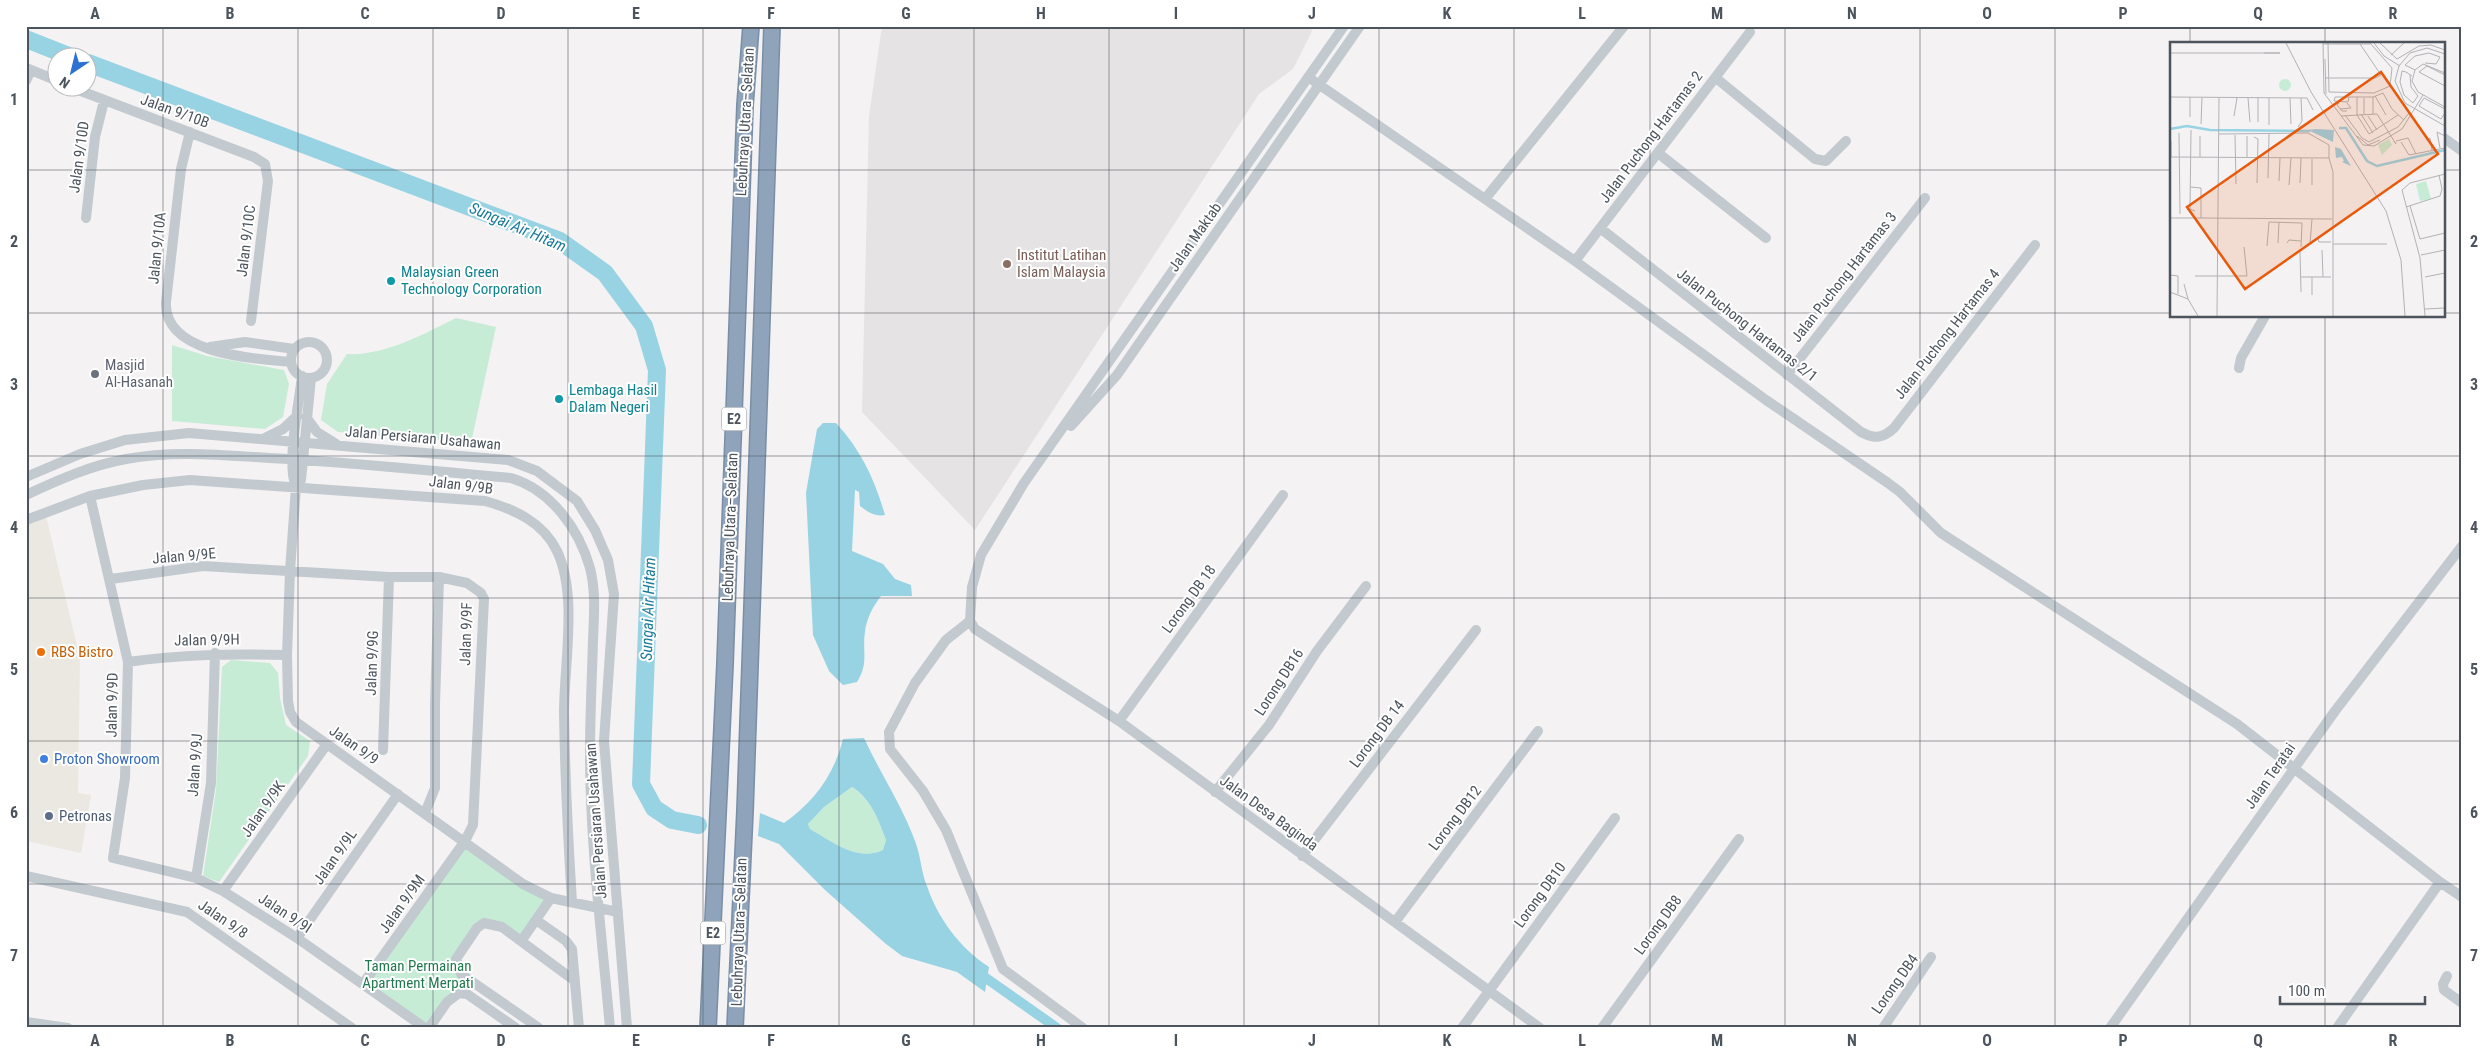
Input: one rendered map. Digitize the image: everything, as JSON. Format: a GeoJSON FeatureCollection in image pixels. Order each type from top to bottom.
{"type":"FeatureCollection","features":[{"type":"Feature","properties":{"kind":"highway","name":"Lebuhraya Utara–Selatan"},"geometry":{"type":"LineString","coordinates":[[708,1028],[718,839],[745,105],[751,26]]}},
{"type":"Feature","properties":{"kind":"highway","name":"Lebuhraya Utara–Selatan"},"geometry":{"type":"LineString","coordinates":[[735,1028],[745,811],[772,26]]}},
{"type":"Feature","properties":{"kind":"street","name":"Jalan Maktab"},"geometry":{"type":"LineString","coordinates":[[972,625],[972,587],[982,555],[1024,483],[1344,26]]}},
{"type":"Feature","properties":{"kind":"street","name":"Jalan Maktab"},"geometry":{"type":"LineString","coordinates":[[1044,456],[1117,375],[1360,26]]}},
{"type":"Feature","properties":{"kind":"street"},"geometry":{"type":"LineString","coordinates":[[1485,199],[1624,26]]}},
{"type":"Feature","properties":{"kind":"street","name":"Jalan Puchong Hartamas 2"},"geometry":{"type":"LineString","coordinates":[[1575,260],[1750,32]]}},
{"type":"Feature","properties":{"kind":"street"},"geometry":{"type":"LineString","coordinates":[[26,81],[28,69],[48,77]]}},
{"type":"Feature","properties":{"kind":"street"},"geometry":{"type":"LineString","coordinates":[[1308,77],[1575,260],[1766,400],[1900,492],[1941,533],[2212,707],[2462,897]]}},
{"type":"Feature","properties":{"kind":"street"},"geometry":{"type":"LineString","coordinates":[[1716,78],[1815,159],[1826,161],[1846,141]]}},
{"type":"Feature","properties":{"kind":"street","name":"Jalan 9/10B"},"geometry":{"type":"LineString","coordinates":[[97,98],[254,157],[265,164]]}},
{"type":"Feature","properties":{"kind":"street","name":"Jalan 9/10D"},"geometry":{"type":"LineString","coordinates":[[86,218],[95,137],[104,101]]}},
{"type":"Feature","properties":{"kind":"street","name":"Jalan 9/10A"},"geometry":{"type":"LineString","coordinates":[[190,132],[181,169],[166,311],[168,321],[173,330],[182,337],[206,347],[242,359],[291,362]]}},
{"type":"Feature","properties":{"kind":"street"},"geometry":{"type":"LineString","coordinates":[[2446,139],[2462,151]]}},
{"type":"Feature","properties":{"kind":"street"},"geometry":{"type":"LineString","coordinates":[[1658,153],[1766,238]]}},
{"type":"Feature","properties":{"kind":"street","name":"Jalan 9/10C"},"geometry":{"type":"LineString","coordinates":[[251,321],[268,181],[265,164]]}},
{"type":"Feature","properties":{"kind":"street","name":"Jalan Puchong Hartamas 3"},"geometry":{"type":"LineString","coordinates":[[1787,375],[1925,198]]}},
{"type":"Feature","properties":{"kind":"street","name":"Jalan Puchong Hartamas 2/1"},"geometry":{"type":"LineString","coordinates":[[1600,228],[1861,432],[1870,437],[1879,438]]}},
{"type":"Feature","properties":{"kind":"street","name":"Jalan Puchong Hartamas 4"},"geometry":{"type":"LineString","coordinates":[[1879,438],[1894,428],[2036,245]]}},
{"type":"Feature","properties":{"kind":"street"},"geometry":{"type":"LineString","coordinates":[[2239,368],[2241,358],[2264,318]]}},
{"type":"Feature","properties":{"kind":"street","name":"Jalan 9/10A"},"geometry":{"type":"LineString","coordinates":[[206,347],[245,342],[294,350]]}},
{"type":"Feature","properties":{"kind":"street"},"geometry":{"type":"LineString","coordinates":[[317,343],[326,352],[327,364],[324,371],[306,377],[294,370],[291,362],[294,350],[300,344],[317,343]]}},
{"type":"Feature","properties":{"kind":"street","name":"Jalan 9/9"},"geometry":{"type":"LineString","coordinates":[[306,377],[299,443],[290,570],[287,655],[290,712],[296,722],[523,884],[550,898],[618,912]]}},
{"type":"Feature","properties":{"kind":"street"},"geometry":{"type":"LineString","coordinates":[[262,440],[302,416],[317,432],[340,446]]}},
{"type":"Feature","properties":{"kind":"street","name":"Jalan Persiaran Usahawan"},"geometry":{"type":"LineString","coordinates":[[26,477],[80,454],[125,440],[153,435],[189,433],[482,456],[516,462],[548,478],[577,501],[595,530],[608,560],[614,594],[604,741],[627,1028]]}},
{"type":"Feature","properties":{"kind":"street","name":"Jalan Persiaran Usahawan"},"geometry":{"type":"LineString","coordinates":[[26,495],[92,468],[126,459],[154,455],[217,454],[298,459],[511,478],[523,482],[553,503],[579,539],[590,569],[594,598],[590,754],[598,908],[610,1028]]}},
{"type":"Feature","properties":{"kind":"street"},"geometry":{"type":"LineString","coordinates":[[277,458],[287,462],[296,482]]}},
{"type":"Feature","properties":{"kind":"street"},"geometry":{"type":"LineString","coordinates":[[296,482],[306,466],[321,461]]}},
{"type":"Feature","properties":{"kind":"street","name":"Jalan 9/9B"},"geometry":{"type":"LineString","coordinates":[[26,520],[90,496],[143,486],[190,480],[278,486],[296,482],[311,488],[485,501],[510,508],[532,521],[549,537],[565,572],[568,595],[564,711],[572,902]]}},
{"type":"Feature","properties":{"kind":"street","name":"Lorong DB 18"},"geometry":{"type":"LineString","coordinates":[[1119,721],[1283,495]]}},
{"type":"Feature","properties":{"kind":"street","name":"Jalan 9/9D"},"geometry":{"type":"LineString","coordinates":[[90,496],[111,578],[128,662],[125,784],[113,858]]}},
{"type":"Feature","properties":{"kind":"street","name":"Jalan Teratai"},"geometry":{"type":"LineString","coordinates":[[2110,1028],[2335,711],[2462,546]]}},
{"type":"Feature","properties":{"kind":"street","name":"Jalan 9/9E"},"geometry":{"type":"LineString","coordinates":[[111,578],[203,566],[290,570]]}},
{"type":"Feature","properties":{"kind":"street","name":"Jalan 9/9F"},"geometry":{"type":"LineString","coordinates":[[290,570],[389,577],[439,578],[467,583],[481,593],[484,599],[474,819],[471,832],[465,841]]}},
{"type":"Feature","properties":{"kind":"street","name":"Jalan 9/9G"},"geometry":{"type":"LineString","coordinates":[[383,750],[389,577]]}},
{"type":"Feature","properties":{"kind":"street"},"geometry":{"type":"LineString","coordinates":[[425,813],[435,788],[435,704],[439,578]]}},
{"type":"Feature","properties":{"kind":"street","name":"Lorong DB16"},"geometry":{"type":"LineString","coordinates":[[1215,792],[1269,725],[1317,651],[1366,586]]}},
{"type":"Feature","properties":{"kind":"street"},"geometry":{"type":"LineString","coordinates":[[972,625],[946,640],[915,683],[890,732],[890,749],[923,791],[946,830],[1003,969],[1083,1028]]}},
{"type":"Feature","properties":{"kind":"street","name":"Jalan Desa Baginda"},"geometry":{"type":"LineString","coordinates":[[972,625],[1119,721],[1540,1028]]}},
{"type":"Feature","properties":{"kind":"street","name":"Lorong DB 14"},"geometry":{"type":"LineString","coordinates":[[1302,856],[1476,630]]}},
{"type":"Feature","properties":{"kind":"street","name":"Jalan 9/9H"},"geometry":{"type":"LineString","coordinates":[[128,662],[173,655],[215,653],[287,655]]}},
{"type":"Feature","properties":{"kind":"street","name":"Jalan 9/9J"},"geometry":{"type":"LineString","coordinates":[[196,878],[211,782],[215,653]]}},
{"type":"Feature","properties":{"kind":"street","name":"Lorong DB12"},"geometry":{"type":"LineString","coordinates":[[1395,922],[1538,731]]}},
{"type":"Feature","properties":{"kind":"street","name":"Jalan 9/9K"},"geometry":{"type":"LineString","coordinates":[[223,891],[327,744]]}},
{"type":"Feature","properties":{"kind":"street","name":"Jalan 9/9L"},"geometry":{"type":"LineString","coordinates":[[297,938],[398,794]]}},
{"type":"Feature","properties":{"kind":"street","name":"Lorong DB10"},"geometry":{"type":"LineString","coordinates":[[1462,1028],[1616,818]]}},
{"type":"Feature","properties":{"kind":"street","name":"Lorong DB8"},"geometry":{"type":"LineString","coordinates":[[1602,1028],[1739,839]]}},
{"type":"Feature","properties":{"kind":"street","name":"Jalan 9/9M"},"geometry":{"type":"LineString","coordinates":[[363,984],[465,841]]}},
{"type":"Feature","properties":{"kind":"street","name":"Jalan 9/9I"},"geometry":{"type":"LineString","coordinates":[[113,858],[196,878],[223,891],[297,938],[425,1028]]}},
{"type":"Feature","properties":{"kind":"street","name":"Jalan 9/8"},"geometry":{"type":"LineString","coordinates":[[26,876],[187,912],[352,1028]]}},
{"type":"Feature","properties":{"kind":"street"},"geometry":{"type":"LineString","coordinates":[[2338,1028],[2440,882]]}},
{"type":"Feature","properties":{"kind":"street"},"geometry":{"type":"LineString","coordinates":[[522,940],[550,898]]}},
{"type":"Feature","properties":{"kind":"street"},"geometry":{"type":"LineString","coordinates":[[536,920],[570,945],[579,1028]]}},
{"type":"Feature","properties":{"kind":"street"},"geometry":{"type":"LineString","coordinates":[[539,1028],[461,974],[456,959],[476,928],[484,923],[502,927],[575,981]]}},
{"type":"Feature","properties":{"kind":"street","name":"Lorong DB4"},"geometry":{"type":"LineString","coordinates":[[1882,1028],[1931,958]]}},
{"type":"Feature","properties":{"kind":"street"},"geometry":{"type":"LineString","coordinates":[[2447,976],[2443,984],[2444,990],[2462,1003]]}},
{"type":"Feature","properties":{"kind":"street"},"geometry":{"type":"LineString","coordinates":[[429,1028],[447,1002],[459,993],[467,994],[516,1028]]}},
{"type":"Feature","properties":{"kind":"street"},"geometry":{"type":"LineString","coordinates":[[26,1022],[68,1028]]}},
{"type":"Feature","properties":{"kind":"shaded area","name":"Institut Latihan Islam Malaysia"},"geometry":{"type":"Polygon","coordinates":[[[882,26],[1310,26],[1312,31],[1293,69],[1259,94],[975,530],[862,412],[869,116],[882,26]]]}},
{"type":"Feature","properties":{"kind":"shaded area"},"geometry":{"type":"Polygon","coordinates":[[[46,516],[80,659],[78,793],[91,795],[81,853],[26,841],[26,525],[46,516]]]}},
{"type":"Feature","properties":{"kind":"green space"},"geometry":{"type":"Polygon","coordinates":[[[456,318],[496,327],[471,443],[338,432],[321,420],[327,384],[347,354],[361,354],[389,348],[456,318]]]}},
{"type":"Feature","properties":{"kind":"green space"},"geometry":{"type":"Polygon","coordinates":[[[172,345],[207,356],[284,370],[289,384],[283,417],[265,429],[172,421],[172,345]]]}},
{"type":"Feature","properties":{"kind":"green space"},"geometry":{"type":"Polygon","coordinates":[[[231,660],[270,663],[278,673],[280,698],[286,725],[310,741],[308,756],[219,882],[203,876],[216,790],[222,667],[231,660]]]}},
{"type":"Feature","properties":{"kind":"green space"},"geometry":{"type":"Polygon","coordinates":[[[852,787],[869,804],[877,817],[886,840],[883,850],[863,854],[854,852],[836,845],[810,829],[808,824],[824,807],[852,787]]]}},
{"type":"Feature","properties":{"kind":"green space","name":"Taman Permainan Apartment Merpati"},"geometry":{"type":"Polygon","coordinates":[[[465,841],[551,898],[522,940],[484,923],[459,952],[461,974],[467,994],[459,993],[429,1028],[363,984],[465,841]]]}},
{"type":"Feature","properties":{"kind":"water"},"geometry":{"type":"Polygon","coordinates":[[[823,423],[836,423],[853,444],[872,478],[885,515],[875,515],[860,506],[859,492],[855,490],[852,551],[883,564],[895,579],[911,585],[912,596],[881,596],[867,623],[864,639],[864,663],[861,675],[857,682],[843,685],[829,671],[813,635],[806,493],[817,429],[823,423]]]}},
{"type":"Feature","properties":{"kind":"water"},"geometry":{"type":"Polygon","coordinates":[[[864,738],[910,828],[917,847],[925,881],[937,910],[960,942],[989,967],[985,992],[957,972],[902,956],[825,890],[779,844],[758,836],[760,813],[784,823],[813,797],[828,776],[843,739],[864,738]],[[852,787],[824,807],[808,824],[810,829],[836,845],[855,852],[864,854],[883,850],[886,840],[880,825],[873,810],[859,792],[852,787]]]}},
{"type":"Feature","properties":{"kind":"waterway","name":"Sungai Air Hitam"},"geometry":{"type":"LineString","coordinates":[[26,39],[49,48]]}},
{"type":"Feature","properties":{"kind":"waterway","name":"Sungai Air Hitam"},"geometry":{"type":"LineString","coordinates":[[98,67],[560,241],[605,273],[644,326],[657,370],[641,784],[654,808],[672,820],[698,825]]}},
{"type":"Feature","properties":{"kind":"waterway"},"geometry":{"type":"LineString","coordinates":[[976,971],[1057,1028]]}},
{"type":"Feature","properties":{"kind":"place","name":"Institut Latihan Islam Malaysia"},"geometry":{"type":"Point","coordinates":[1007,264]}},
{"type":"Feature","properties":{"kind":"place","name":"Malaysian Green Technology Corporation"},"geometry":{"type":"Point","coordinates":[391,281]}},
{"type":"Feature","properties":{"kind":"place","name":"Masjid Al-Hasanah"},"geometry":{"type":"Point","coordinates":[95,374]}},
{"type":"Feature","properties":{"kind":"place","name":"Lembaga Hasil Dalam Negeri"},"geometry":{"type":"Point","coordinates":[559,399]}},
{"type":"Feature","properties":{"kind":"place","name":"RBS Bistro"},"geometry":{"type":"Point","coordinates":[41,652]}},
{"type":"Feature","properties":{"kind":"place","name":"Proton Showroom"},"geometry":{"type":"Point","coordinates":[44,759]}},
{"type":"Feature","properties":{"kind":"place","name":"Petronas"},"geometry":{"type":"Point","coordinates":[49,816]}}]}
